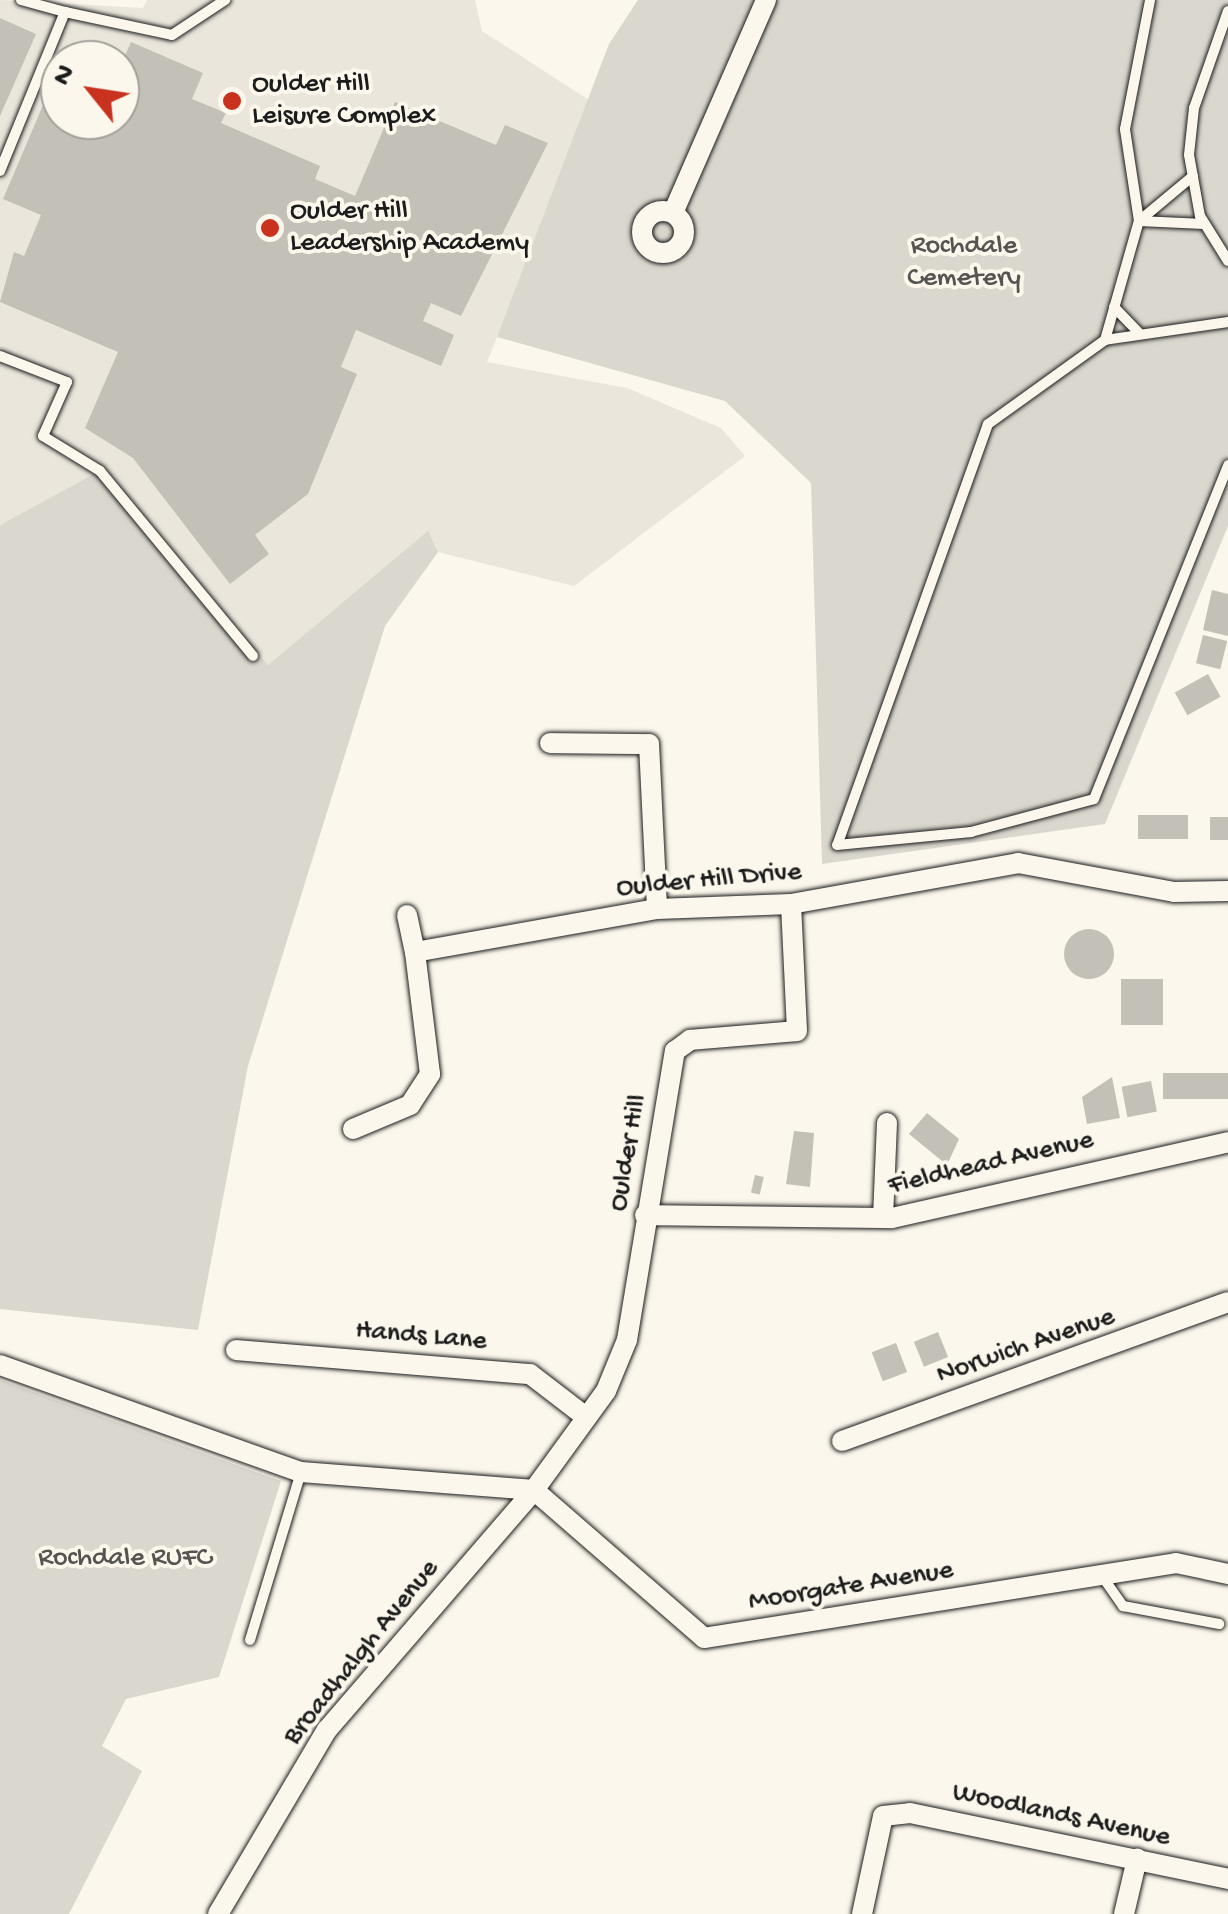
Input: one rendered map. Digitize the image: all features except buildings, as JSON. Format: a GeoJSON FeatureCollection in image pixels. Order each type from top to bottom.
{"type":"FeatureCollection","features":[{"type":"Feature","properties":{"kind":"street"},"geometry":{"type":"LineString","coordinates":[[673,213],[766,0]]}},
{"type":"Feature","properties":{"kind":"street"},"geometry":{"type":"LineString","coordinates":[[550,742],[649,744],[658,909]]}},
{"type":"Feature","properties":{"kind":"street","name":"Oulder Hill Drive"},"geometry":{"type":"LineString","coordinates":[[415,952],[658,909],[791,904],[1018,864],[1174,892],[1228,891]]}},
{"type":"Feature","properties":{"kind":"street","name":"Oulder Hill"},"geometry":{"type":"LineString","coordinates":[[534,1490],[586,1417],[627,1340],[675,1051],[690,1040],[797,1031],[791,904]]}},
{"type":"Feature","properties":{"kind":"street"},"geometry":{"type":"LineString","coordinates":[[353,1129],[402,1110],[430,1074],[415,952],[406,915]]}},
{"type":"Feature","properties":{"kind":"street"},"geometry":{"type":"LineString","coordinates":[[883,1218],[888,1123]]}},
{"type":"Feature","properties":{"kind":"street","name":"Fieldhead Avenue"},"geometry":{"type":"LineString","coordinates":[[645,1214],[883,1218],[1228,1142]]}},
{"type":"Feature","properties":{"kind":"street","name":"Norwich Avenue"},"geometry":{"type":"LineString","coordinates":[[842,1441],[1228,1302]]}},
{"type":"Feature","properties":{"kind":"street","name":"Hands Lane"},"geometry":{"type":"LineString","coordinates":[[236,1350],[530,1374],[586,1417]]}},
{"type":"Feature","properties":{"kind":"street"},"geometry":{"type":"LineString","coordinates":[[0,1365],[301,1472],[534,1490]]}},
{"type":"Feature","properties":{"kind":"street","name":"Moorgate Avenue"},"geometry":{"type":"LineString","coordinates":[[534,1490],[704,1638],[1176,1563],[1228,1574]]}},
{"type":"Feature","properties":{"kind":"street","name":"Broadhalgh Avenue"},"geometry":{"type":"LineString","coordinates":[[218,1914],[326,1730],[534,1490]]}},
{"type":"Feature","properties":{"kind":"street","name":"Woodlands Avenue"},"geometry":{"type":"LineString","coordinates":[[862,1914],[882,1816],[910,1813],[1228,1879]]}},
{"type":"Feature","properties":{"kind":"street"},"geometry":{"type":"LineString","coordinates":[[1124,1914],[1137,1860]]}},
{"type":"Feature","properties":{"kind":"lane"},"geometry":{"type":"LineString","coordinates":[[21,0],[172,35],[225,0]]}},
{"type":"Feature","properties":{"kind":"lane"},"geometry":{"type":"LineString","coordinates":[[1105,340],[1139,221],[1125,129],[1150,0]]}},
{"type":"Feature","properties":{"kind":"lane"},"geometry":{"type":"LineString","coordinates":[[1228,11],[1194,108],[1193,176],[1204,224],[1228,261]]}},
{"type":"Feature","properties":{"kind":"lane"},"geometry":{"type":"LineString","coordinates":[[0,171],[65,12]]}},
{"type":"Feature","properties":{"kind":"lane"},"geometry":{"type":"LineString","coordinates":[[1139,221],[1193,176]]}},
{"type":"Feature","properties":{"kind":"lane"},"geometry":{"type":"LineString","coordinates":[[1139,221],[1204,224]]}},
{"type":"Feature","properties":{"kind":"lane"},"geometry":{"type":"LineString","coordinates":[[1114,307],[1140,334]]}},
{"type":"Feature","properties":{"kind":"lane"},"geometry":{"type":"LineString","coordinates":[[1228,322],[1105,340],[988,424],[837,845],[970,832],[1094,799],[1228,465]]}},
{"type":"Feature","properties":{"kind":"lane"},"geometry":{"type":"LineString","coordinates":[[0,356],[67,382],[43,436],[100,471],[252,656]]}},
{"type":"Feature","properties":{"kind":"lane"},"geometry":{"type":"LineString","coordinates":[[250,1640],[301,1472]]}},
{"type":"Feature","properties":{"kind":"lane"},"geometry":{"type":"LineString","coordinates":[[1102,1576],[1123,1606],[1220,1624]]}},
{"type":"Feature","properties":{"kind":"shaded area","name":"Oulder Hill Leadership Academy"},"geometry":{"type":"Polygon","coordinates":[[[0,0],[143,8],[147,0],[475,0],[482,31],[592,102],[487,362],[627,388],[721,428],[745,456],[574,586],[438,552],[428,532],[268,665],[104,469],[0,525],[0,0]]]}},
{"type":"Feature","properties":{"kind":"green space","name":"Rochdale Cemetery"},"geometry":{"type":"Polygon","coordinates":[[[638,0],[1228,0],[1228,526],[1105,824],[822,864],[811,483],[725,401],[497,337],[609,44],[638,0]]]}},
{"type":"Feature","properties":{"kind":"green space"},"geometry":{"type":"Polygon","coordinates":[[[103,469],[268,665],[428,531],[438,552],[385,626],[248,1066],[198,1330],[0,1309],[0,525],[103,469]]]}},
{"type":"Feature","properties":{"kind":"green space","name":"Rochdale RUFC"},"geometry":{"type":"Polygon","coordinates":[[[0,1380],[281,1481],[219,1677],[126,1699],[102,1746],[142,1771],[69,1914],[0,1914],[0,1380]]]}},
{"type":"Feature","properties":{"kind":"place","name":"Oulder Hill Leisure Complex"},"geometry":{"type":"Point","coordinates":[232,101]}},
{"type":"Feature","properties":{"kind":"place","name":"Oulder Hill Leadership Academy"},"geometry":{"type":"Point","coordinates":[270,228]}}]}
